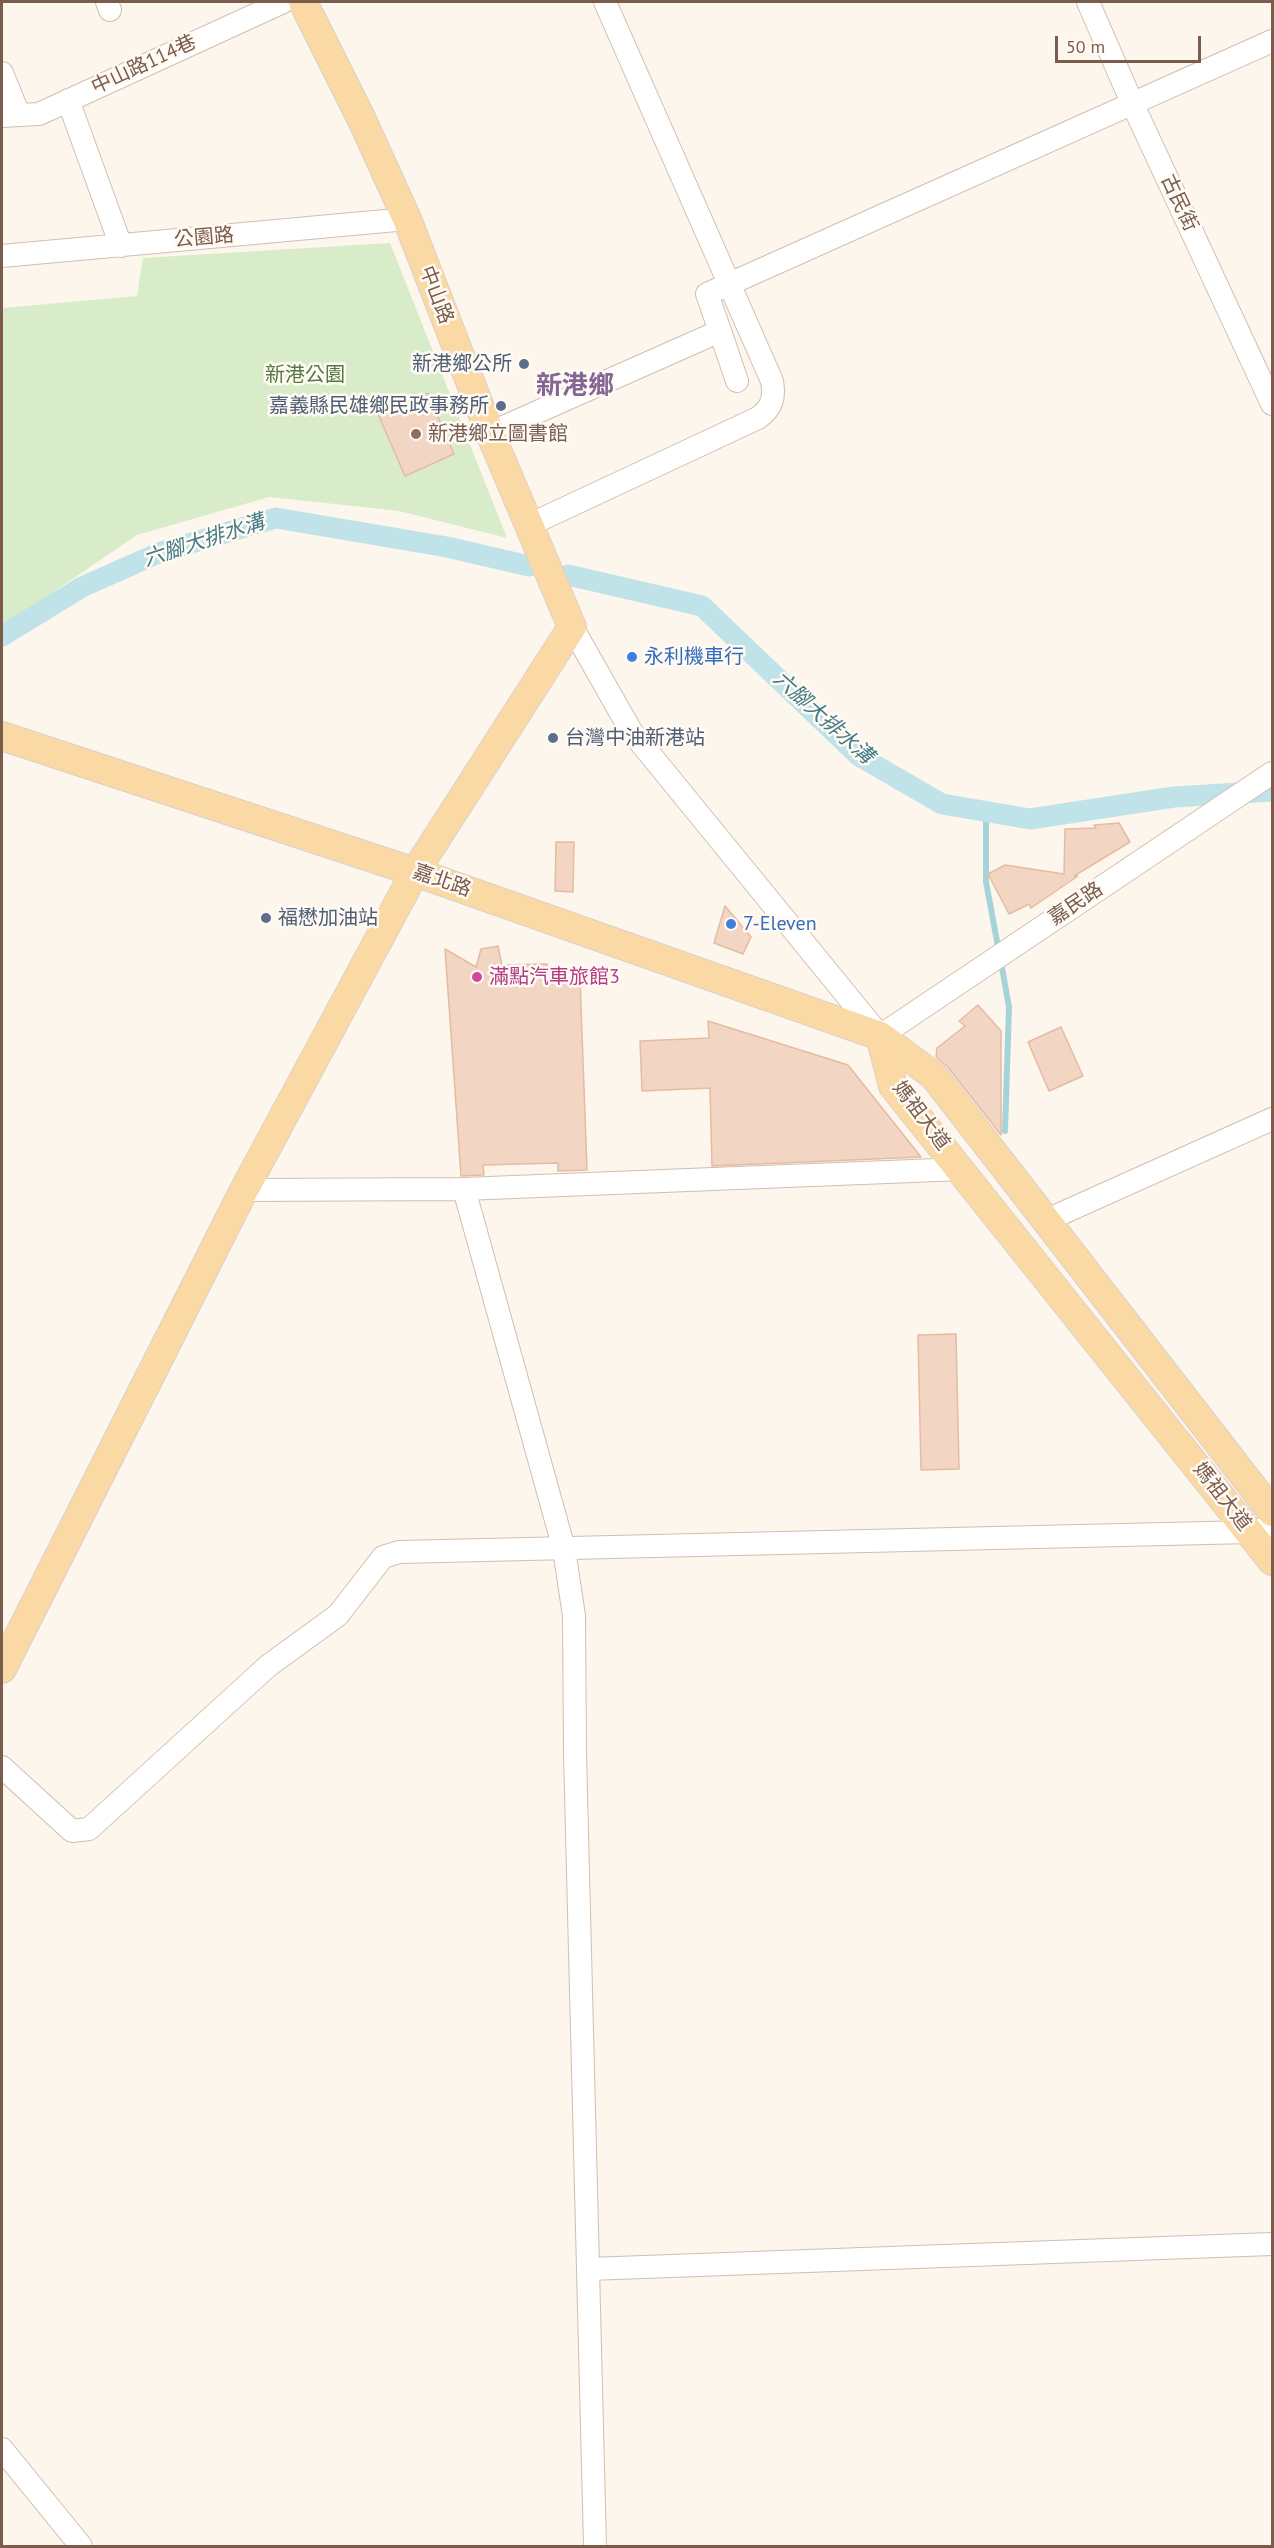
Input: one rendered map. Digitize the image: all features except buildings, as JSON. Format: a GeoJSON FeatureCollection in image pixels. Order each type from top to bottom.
{"type":"FeatureCollection","features":[{"type":"Feature","properties":{"kind":"main road","name":"中山路"},"geometry":{"type":"LineString","coordinates":[[303,2],[362,120],[406,219],[490,433],[572,627]]}},
{"type":"Feature","properties":{"kind":"main road"},"geometry":{"type":"LineString","coordinates":[[2,1669],[244,1190],[415,872],[572,627]]}},
{"type":"Feature","properties":{"kind":"main road","name":"嘉北路"},"geometry":{"type":"LineString","coordinates":[[2,736],[415,872],[880,1036]]}},
{"type":"Feature","properties":{"kind":"main road","name":"媽祖大道"},"geometry":{"type":"LineString","coordinates":[[880,1036],[893,1086],[1261,1530],[1272,1561]]}},
{"type":"Feature","properties":{"kind":"main road","name":"媽祖大道"},"geometry":{"type":"LineString","coordinates":[[880,1036],[934,1076],[1272,1512]]}},
{"type":"Feature","properties":{"kind":"street","name":"中山路114巷"},"geometry":{"type":"LineString","coordinates":[[10,116],[39,114],[283,2]]}},
{"type":"Feature","properties":{"kind":"street"},"geometry":{"type":"LineString","coordinates":[[529,525],[758,418],[768,411],[774,393],[772,381],[605,2]]}},
{"type":"Feature","properties":{"kind":"street","name":"古民街"},"geometry":{"type":"LineString","coordinates":[[1088,2],[1133,105],[1272,404]]}},
{"type":"Feature","properties":{"kind":"street"},"geometry":{"type":"LineString","coordinates":[[737,381],[707,294],[1272,41]]}},
{"type":"Feature","properties":{"kind":"street"},"geometry":{"type":"LineString","coordinates":[[2,73],[10,116]]}},
{"type":"Feature","properties":{"kind":"street"},"geometry":{"type":"LineString","coordinates":[[68,100],[121,246]]}},
{"type":"Feature","properties":{"kind":"street","name":"公園路"},"geometry":{"type":"LineString","coordinates":[[2,256],[406,219]]}},
{"type":"Feature","properties":{"kind":"street"},"geometry":{"type":"LineString","coordinates":[[490,433],[720,331]]}},
{"type":"Feature","properties":{"kind":"street"},"geometry":{"type":"LineString","coordinates":[[572,627],[631,731],[880,1036]]}},
{"type":"Feature","properties":{"kind":"street","name":"嘉民路"},"geometry":{"type":"LineString","coordinates":[[880,1036],[1272,773]]}},
{"type":"Feature","properties":{"kind":"street"},"geometry":{"type":"LineString","coordinates":[[1047,1220],[1272,1119]]}},
{"type":"Feature","properties":{"kind":"street"},"geometry":{"type":"LineString","coordinates":[[244,1190],[464,1189],[962,1169]]}},
{"type":"Feature","properties":{"kind":"street"},"geometry":{"type":"LineString","coordinates":[[464,1189],[564,1549],[574,1616],[575,1753],[595,2547]]}},
{"type":"Feature","properties":{"kind":"street"},"geometry":{"type":"LineString","coordinates":[[2,1767],[72,1831],[89,1829],[268,1666],[338,1615],[383,1557],[399,1552],[1261,1530]]}},
{"type":"Feature","properties":{"kind":"street"},"geometry":{"type":"LineString","coordinates":[[589,2269],[1272,2244]]}},
{"type":"Feature","properties":{"kind":"street"},"geometry":{"type":"LineString","coordinates":[[2,2450],[81,2547]]}},
{"type":"Feature","properties":{"kind":"green space","name":"新港公園"},"geometry":{"type":"Polygon","coordinates":[[[390,243],[507,538],[399,511],[269,497],[137,535],[2,627],[2,308],[137,296],[143,258],[390,243]]]}},
{"type":"Feature","properties":{"kind":"waterway","name":"六腳大排水溝"},"geometry":{"type":"LineString","coordinates":[[2,636],[82,587],[161,552],[276,518],[447,547],[529,566]]}},
{"type":"Feature","properties":{"kind":"waterway","name":"六腳大排水溝"},"geometry":{"type":"LineString","coordinates":[[568,575],[702,606],[859,756],[942,804],[1030,819],[1174,797],[1272,791]]}},
{"type":"Feature","properties":{"kind":"waterway"},"geometry":{"type":"LineString","coordinates":[[986,811],[986,882],[999,952]]}},
{"type":"Feature","properties":{"kind":"waterway"},"geometry":{"type":"LineString","coordinates":[[1001,962],[1009,1007],[1005,1131]]}},
{"type":"Feature","properties":{"kind":"place","name":"新港鄉公所"},"geometry":{"type":"Point","coordinates":[524,364]}},
{"type":"Feature","properties":{"kind":"place","name":"嘉義縣民雄鄉民政事務所"},"geometry":{"type":"Point","coordinates":[501,406]}},
{"type":"Feature","properties":{"kind":"place","name":"新港鄉立圖書館"},"geometry":{"type":"Point","coordinates":[416,434]}},
{"type":"Feature","properties":{"kind":"place","name":"永利機車行"},"geometry":{"type":"Point","coordinates":[632,657]}},
{"type":"Feature","properties":{"kind":"place","name":"台灣中油新港站"},"geometry":{"type":"Point","coordinates":[553,738]}},
{"type":"Feature","properties":{"kind":"place","name":"福懋加油站"},"geometry":{"type":"Point","coordinates":[266,918]}},
{"type":"Feature","properties":{"kind":"place","name":"7-Eleven"},"geometry":{"type":"Point","coordinates":[731,924]}},
{"type":"Feature","properties":{"kind":"place","name":"滿點汽車旅館3"},"geometry":{"type":"Point","coordinates":[477,977]}},
{"type":"Feature","properties":{"kind":"district","name":"新港鄉"},"geometry":{"type":"Point","coordinates":[575,387]}}]}
